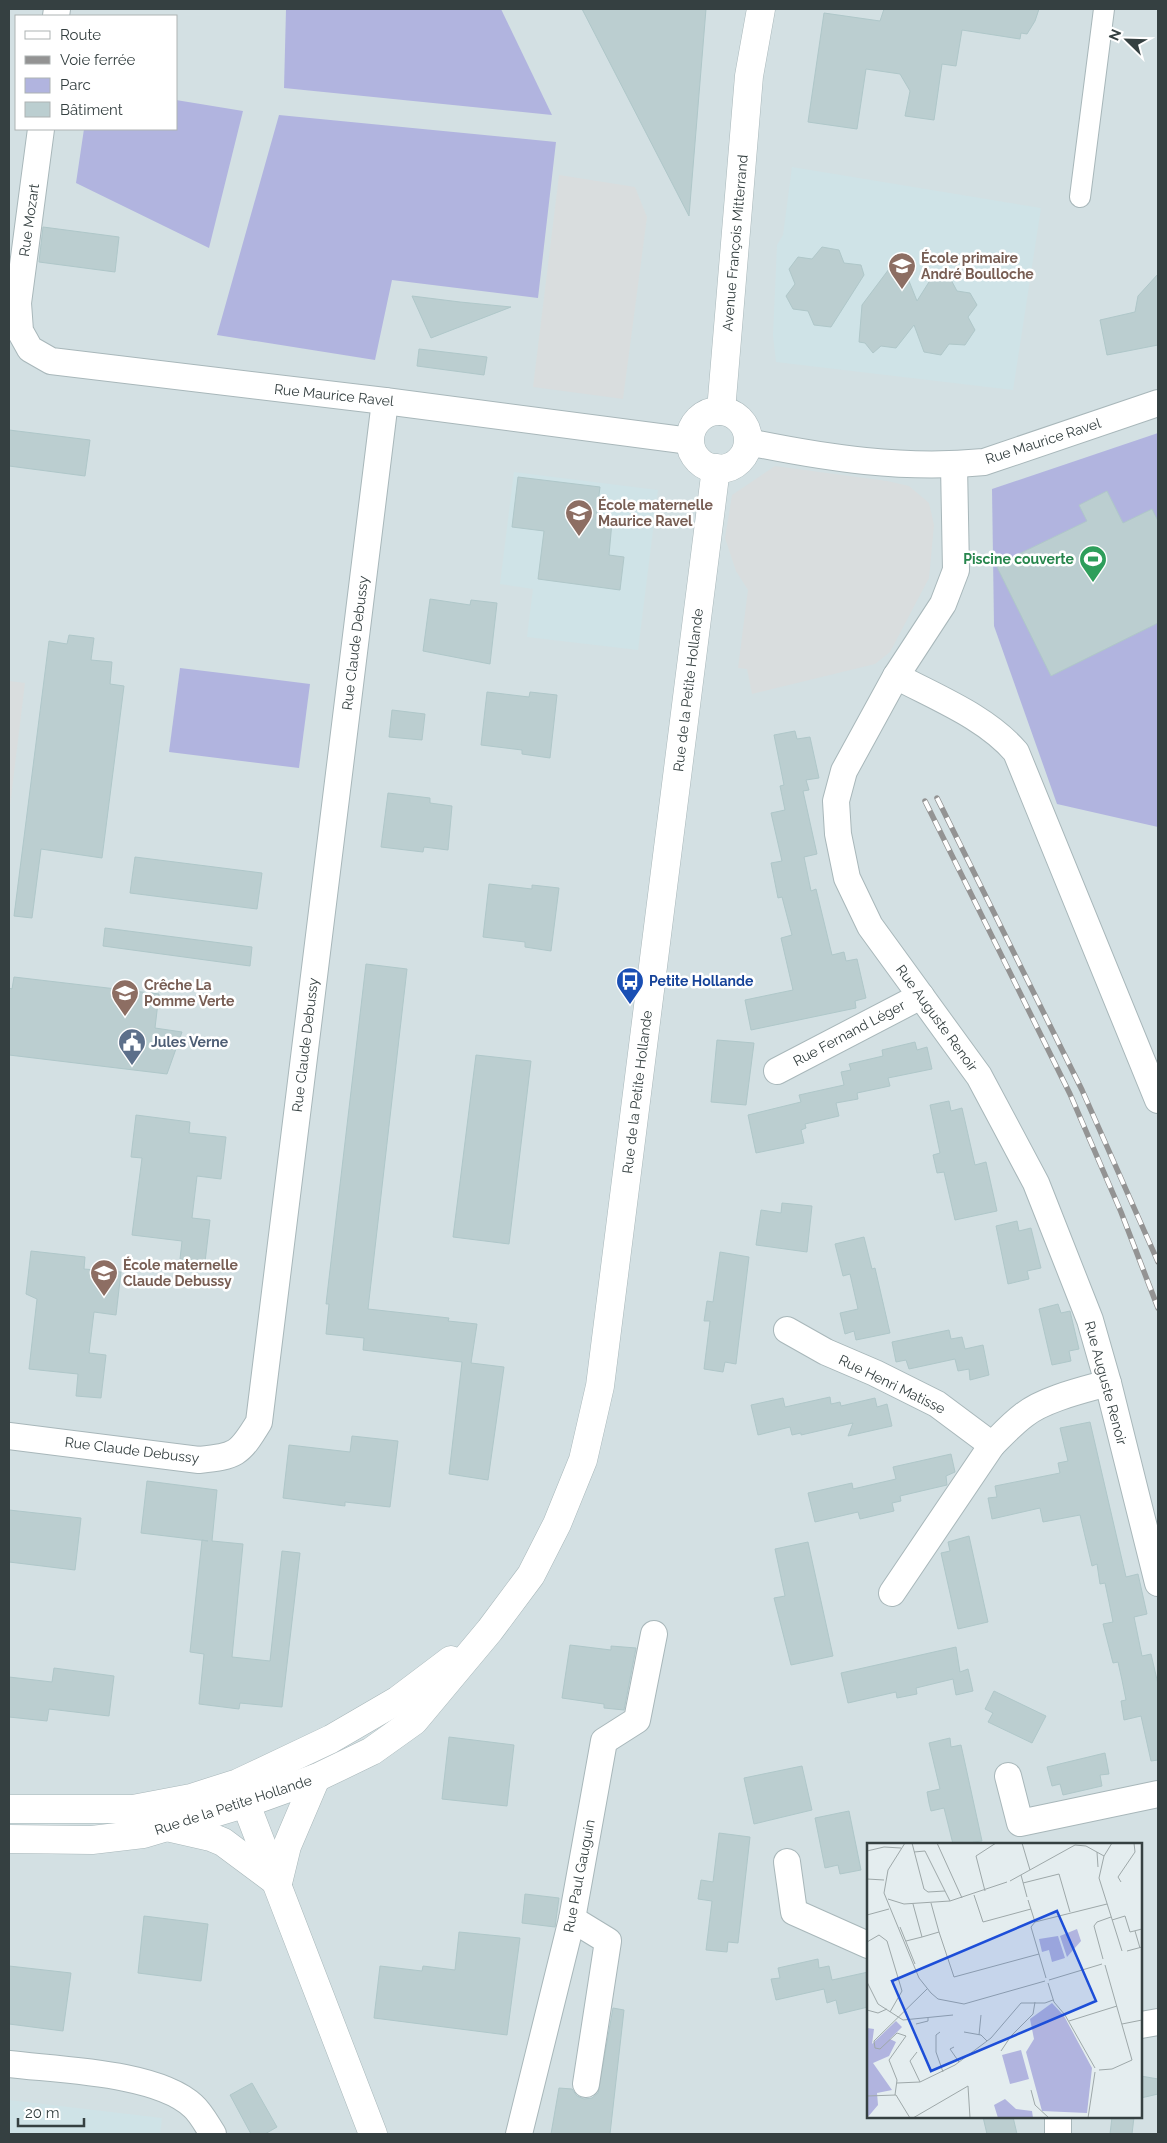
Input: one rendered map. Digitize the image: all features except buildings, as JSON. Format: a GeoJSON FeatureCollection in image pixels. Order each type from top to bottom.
{"type":"FeatureCollection","features":[{"type":"Feature","properties":{"kind":"street","name":"Avenue François Mitterrand"},"geometry":{"type":"LineString","coordinates":[[722,411],[749,76],[748,9]]}},
{"type":"Feature","properties":{"kind":"street","name":"Avenue François Mitterrand"},"geometry":{"type":"LineString","coordinates":[[749,76],[761,9]]}},
{"type":"Feature","properties":{"kind":"street"},"geometry":{"type":"LineString","coordinates":[[1080,197],[1104,9]]}},
{"type":"Feature","properties":{"kind":"street","name":"Rue Mozart"},"geometry":{"type":"LineString","coordinates":[[13,303],[41,130]]}},
{"type":"Feature","properties":{"kind":"street","name":"Rue Maurice Ravel"},"geometry":{"type":"LineString","coordinates":[[13,303],[20,331],[30,349],[52,361],[385,401],[690,441]]}},
{"type":"Feature","properties":{"kind":"street","name":"Rue Claude Debussy"},"geometry":{"type":"LineString","coordinates":[[9,1436],[199,1460],[230,1456],[245,1446],[259,1422],[385,401]]}},
{"type":"Feature","properties":{"kind":"street","name":"Rue Maurice Ravel"},"geometry":{"type":"LineString","coordinates":[[748,442],[812,455],[899,465],[954,465],[984,462],[1158,403]]}},
{"type":"Feature","properties":{"kind":"street"},"geometry":{"type":"LineString","coordinates":[[722,411],[738,418],[744,425],[748,442],[741,459],[733,465],[716,468],[701,462],[691,449],[690,441],[696,422],[712,412],[722,411]]}},
{"type":"Feature","properties":{"kind":"street","name":"Rue Auguste Renoir"},"geometry":{"type":"LineString","coordinates":[[954,465],[956,570],[943,604],[896,676],[844,771],[836,801],[838,834],[847,878],[870,926],[978,1076],[1036,1183],[1090,1320],[1108,1383],[1158,1583]]}},
{"type":"Feature","properties":{"kind":"street","name":"Rue de la Petite Hollande"},"geometry":{"type":"LineString","coordinates":[[9,1809],[133,1808],[191,1798],[243,1793],[316,1778],[372,1751],[414,1721],[490,1630],[531,1575],[557,1524],[583,1460],[600,1386],[716,468]]}},
{"type":"Feature","properties":{"kind":"street"},"geometry":{"type":"LineString","coordinates":[[896,676],[986,724],[1006,740],[1016,752],[1158,1100]]}},
{"type":"Feature","properties":{"kind":"street","name":"Rue Fernand Léger"},"geometry":{"type":"LineString","coordinates":[[777,1071],[920,996]]}},
{"type":"Feature","properties":{"kind":"street","name":"Rue Henri Matisse"},"geometry":{"type":"LineString","coordinates":[[787,1330],[826,1352],[875,1373],[937,1404],[992,1446]]}},
{"type":"Feature","properties":{"kind":"street"},"geometry":{"type":"LineString","coordinates":[[892,1593],[992,1446],[1025,1414],[1072,1392],[1108,1383]]}},
{"type":"Feature","properties":{"kind":"street","name":"Rue de la Petite Hollande"},"geometry":{"type":"LineString","coordinates":[[9,1839],[92,1840],[143,1834],[166,1827],[243,1793],[398,1700],[490,1630]]}},
{"type":"Feature","properties":{"kind":"street","name":"Rue Paul Gauguin"},"geometry":{"type":"LineString","coordinates":[[519,2134],[572,1919],[604,1741],[637,1720],[654,1634]]}},
{"type":"Feature","properties":{"kind":"street"},"geometry":{"type":"LineString","coordinates":[[1008,1776],[1020,1823],[1158,1794]]}},
{"type":"Feature","properties":{"kind":"street"},"geometry":{"type":"LineString","coordinates":[[278,1883],[287,1846],[316,1778]]}},
{"type":"Feature","properties":{"kind":"street"},"geometry":{"type":"LineString","coordinates":[[243,1793],[373,2134]]}},
{"type":"Feature","properties":{"kind":"street"},"geometry":{"type":"LineString","coordinates":[[166,1827],[211,1837],[223,1842],[278,1883]]}},
{"type":"Feature","properties":{"kind":"street"},"geometry":{"type":"LineString","coordinates":[[787,1862],[794,1912],[867,1944]]}},
{"type":"Feature","properties":{"kind":"street"},"geometry":{"type":"LineString","coordinates":[[572,1919],[608,1940],[586,2084]]}},
{"type":"Feature","properties":{"kind":"street"},"geometry":{"type":"LineString","coordinates":[[1142,2025],[1158,2022]]}},
{"type":"Feature","properties":{"kind":"street"},"geometry":{"type":"LineString","coordinates":[[9,2064],[135,2079],[158,2086],[179,2094],[195,2107],[213,2134]]}},
{"type":"Feature","properties":{"kind":"street"},"geometry":{"type":"LineString","coordinates":[[1058,2118],[1058,2134]]}},
{"type":"Feature","properties":{"kind":"shaded area"},"geometry":{"type":"Polygon","coordinates":[[[9,9],[1158,9],[1158,2134],[9,2134],[9,9]]]}},
{"type":"Feature","properties":{"kind":"shaded area","name":"École primaire André Boulloche"},"geometry":{"type":"Polygon","coordinates":[[[792,167],[1041,208],[1013,390],[776,362],[773,335],[777,245],[783,235],[792,167]]]}},
{"type":"Feature","properties":{"kind":"shaded area"},"geometry":{"type":"Polygon","coordinates":[[[559,175],[635,187],[647,217],[623,399],[533,387],[559,175]]]}},
{"type":"Feature","properties":{"kind":"shaded area"},"geometry":{"type":"Polygon","coordinates":[[[775,466],[887,481],[909,486],[929,503],[934,525],[929,578],[890,652],[875,664],[752,694],[747,669],[738,668],[748,590],[736,571],[725,538],[732,495],[775,466]]]}},
{"type":"Feature","properties":{"kind":"shaded area","name":"École maternelle Maurice Ravel"},"geometry":{"type":"Polygon","coordinates":[[[514,472],[658,490],[638,650],[527,637],[533,589],[500,584],[514,472]]]}},
{"type":"Feature","properties":{"kind":"shaded area"},"geometry":{"type":"Polygon","coordinates":[[[9,681],[25,683],[9,814],[9,681]]]}},
{"type":"Feature","properties":{"kind":"shaded area"},"geometry":{"type":"Polygon","coordinates":[[[9,2100],[162,2118],[160,2134],[9,2134],[9,2100]]]}},
{"type":"Feature","properties":{"kind":"green space"},"geometry":{"type":"Polygon","coordinates":[[[286,9],[501,9],[552,115],[284,88],[286,9]]]}},
{"type":"Feature","properties":{"kind":"green space"},"geometry":{"type":"Polygon","coordinates":[[[178,100],[243,111],[209,248],[76,183],[84,130],[178,130],[178,100]]]}},
{"type":"Feature","properties":{"kind":"green space"},"geometry":{"type":"Polygon","coordinates":[[[279,115],[556,142],[538,298],[392,280],[375,360],[217,335],[279,115]]]}},
{"type":"Feature","properties":{"kind":"green space"},"geometry":{"type":"Polygon","coordinates":[[[1158,433],[1158,827],[1057,804],[994,626],[992,489],[1158,433]]]}},
{"type":"Feature","properties":{"kind":"green space"},"geometry":{"type":"Polygon","coordinates":[[[180,668],[310,684],[299,768],[169,752],[180,668]]]}},
{"type":"Feature","properties":{"kind":"railway"},"geometry":{"type":"LineString","coordinates":[[937,798],[1082,1090],[1158,1262]]}},
{"type":"Feature","properties":{"kind":"railway"},"geometry":{"type":"LineString","coordinates":[[925,801],[1070,1094],[1121,1212],[1158,1308]]}},
{"type":"Feature","properties":{"kind":"place","name":"École primaire André Boulloche"},"geometry":{"type":"Point","coordinates":[902,290]}},
{"type":"Feature","properties":{"kind":"place","name":"École maternelle Maurice Ravel"},"geometry":{"type":"Point","coordinates":[579,537]}},
{"type":"Feature","properties":{"kind":"place","name":"Piscine couverte"},"geometry":{"type":"Point","coordinates":[1093,583]}},
{"type":"Feature","properties":{"kind":"place","name":"Petite Hollande"},"geometry":{"type":"Point","coordinates":[630,1005]}},
{"type":"Feature","properties":{"kind":"place","name":"Crêche La Pomme Verte"},"geometry":{"type":"Point","coordinates":[125,1017]}},
{"type":"Feature","properties":{"kind":"place","name":"Jules Verne"},"geometry":{"type":"Point","coordinates":[132,1066]}},
{"type":"Feature","properties":{"kind":"place","name":"École maternelle Claude Debussy"},"geometry":{"type":"Point","coordinates":[104,1297]}}]}
